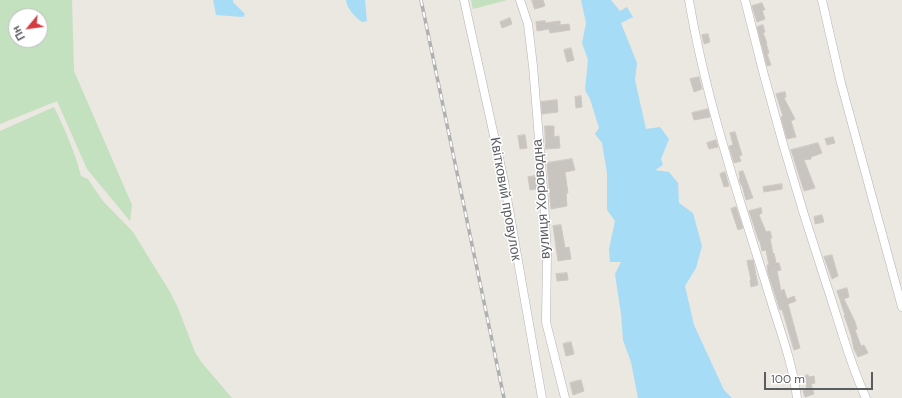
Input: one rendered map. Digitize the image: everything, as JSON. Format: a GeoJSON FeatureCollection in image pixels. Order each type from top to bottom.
{"type":"FeatureCollection","features":[{"type":"Feature","properties":{"kind":"street","name":"Квітковий провулок"},"geometry":{"type":"LineString","coordinates":[[464,0],[504,182],[542,398]]}},
{"type":"Feature","properties":{"kind":"street","name":"вулиця Хороводна"},"geometry":{"type":"LineString","coordinates":[[520,0],[528,24],[544,200],[547,254],[546,322],[565,398]]}},
{"type":"Feature","properties":{"kind":"street"},"geometry":{"type":"LineString","coordinates":[[689,0],[694,28],[722,140],[792,369],[796,398]]}},
{"type":"Feature","properties":{"kind":"street"},"geometry":{"type":"LineString","coordinates":[[745,0],[775,114],[817,255],[852,361],[866,398]]}},
{"type":"Feature","properties":{"kind":"street"},"geometry":{"type":"LineString","coordinates":[[822,0],[841,83],[902,308]]}},
{"type":"Feature","properties":{"kind":"green space"},"geometry":{"type":"Polygon","coordinates":[[[0,0],[72,0],[74,71],[132,205],[130,221],[87,169],[57,101],[0,124],[0,0]]]}},
{"type":"Feature","properties":{"kind":"green space"},"geometry":{"type":"Polygon","coordinates":[[[471,0],[507,0],[473,9],[471,0]]]}},
{"type":"Feature","properties":{"kind":"green space"},"geometry":{"type":"Polygon","coordinates":[[[54,107],[76,158],[81,176],[88,179],[102,200],[133,232],[170,292],[178,308],[195,352],[202,363],[232,398],[0,398],[0,131],[54,107]]]}},
{"type":"Feature","properties":{"kind":"water"},"geometry":{"type":"Polygon","coordinates":[[[213,0],[233,0],[233,2],[245,14],[243,17],[216,15],[213,0]]]}},
{"type":"Feature","properties":{"kind":"water"},"geometry":{"type":"Polygon","coordinates":[[[346,0],[365,0],[367,21],[362,22],[354,15],[348,7],[346,0]]]}},
{"type":"Feature","properties":{"kind":"water"},"geometry":{"type":"Polygon","coordinates":[[[581,0],[611,0],[620,11],[627,7],[633,17],[621,23],[637,63],[635,80],[646,129],[660,127],[669,139],[661,159],[663,165],[655,170],[669,172],[678,183],[679,203],[693,213],[702,246],[696,268],[685,286],[694,325],[724,390],[732,398],[638,398],[631,362],[623,340],[615,274],[621,262],[610,262],[609,249],[615,221],[607,210],[607,173],[602,143],[595,134],[599,128],[590,99],[585,90],[588,60],[582,43],[586,23],[581,0]]]}},
{"type":"Feature","properties":{"kind":"building"},"geometry":{"type":"Polygon","coordinates":[[[532,0],[543,0],[545,6],[535,9],[532,0]]]}},
{"type":"Feature","properties":{"kind":"building"},"geometry":{"type":"Polygon","coordinates":[[[762,3],[765,10],[762,10],[765,19],[757,22],[752,6],[762,3]]]}},
{"type":"Feature","properties":{"kind":"building"},"geometry":{"type":"Polygon","coordinates":[[[510,18],[512,24],[502,28],[500,22],[510,18]]]}},
{"type":"Feature","properties":{"kind":"building"},"geometry":{"type":"Polygon","coordinates":[[[545,21],[545,23],[560,21],[560,25],[569,24],[570,30],[550,33],[549,29],[537,31],[536,22],[545,21]]]}},
{"type":"Feature","properties":{"kind":"building"},"geometry":{"type":"Polygon","coordinates":[[[763,25],[765,32],[763,33],[769,53],[767,54],[771,65],[767,66],[757,27],[763,25]]]}},
{"type":"Feature","properties":{"kind":"building"},"geometry":{"type":"Polygon","coordinates":[[[708,34],[710,42],[704,44],[702,35],[708,34]]]}},
{"type":"Feature","properties":{"kind":"building"},"geometry":{"type":"Polygon","coordinates":[[[571,48],[574,60],[567,62],[564,50],[571,48]]]}},
{"type":"Feature","properties":{"kind":"building"},"geometry":{"type":"Polygon","coordinates":[[[699,77],[702,89],[694,92],[690,79],[699,77]]]}},
{"type":"Feature","properties":{"kind":"building"},"geometry":{"type":"Polygon","coordinates":[[[785,92],[786,97],[784,98],[795,119],[791,121],[796,137],[787,139],[781,117],[783,116],[776,94],[785,92]]]}},
{"type":"Feature","properties":{"kind":"building"},"geometry":{"type":"Polygon","coordinates":[[[581,96],[582,107],[576,108],[575,97],[581,96]]]}},
{"type":"Feature","properties":{"kind":"building"},"geometry":{"type":"Polygon","coordinates":[[[557,100],[558,112],[542,114],[541,102],[557,100]]]}},
{"type":"Feature","properties":{"kind":"building"},"geometry":{"type":"Polygon","coordinates":[[[708,109],[710,117],[694,120],[692,113],[708,109]]]}},
{"type":"Feature","properties":{"kind":"building"},"geometry":{"type":"Polygon","coordinates":[[[545,126],[554,126],[554,137],[559,136],[560,148],[546,149],[545,126]]]}},
{"type":"Feature","properties":{"kind":"building"},"geometry":{"type":"Polygon","coordinates":[[[735,132],[742,155],[739,156],[741,161],[734,163],[729,146],[733,145],[730,133],[735,132]]]}},
{"type":"Feature","properties":{"kind":"building"},"geometry":{"type":"Polygon","coordinates":[[[525,135],[527,148],[520,149],[518,136],[525,135]]]}},
{"type":"Feature","properties":{"kind":"building"},"geometry":{"type":"Polygon","coordinates":[[[833,137],[835,143],[827,145],[825,139],[833,137]]]}},
{"type":"Feature","properties":{"kind":"building"},"geometry":{"type":"Polygon","coordinates":[[[716,140],[718,147],[709,149],[707,143],[716,140]]]}},
{"type":"Feature","properties":{"kind":"building"},"geometry":{"type":"Polygon","coordinates":[[[818,143],[822,153],[811,157],[811,159],[804,160],[815,188],[804,191],[791,150],[818,143]]]}},
{"type":"Feature","properties":{"kind":"building"},"geometry":{"type":"Polygon","coordinates":[[[572,159],[575,170],[565,172],[568,193],[566,193],[567,206],[551,209],[547,163],[572,159]]]}},
{"type":"Feature","properties":{"kind":"building"},"geometry":{"type":"Polygon","coordinates":[[[743,171],[753,198],[746,200],[739,179],[739,172],[743,171]]]}},
{"type":"Feature","properties":{"kind":"building"},"geometry":{"type":"Polygon","coordinates":[[[725,172],[729,186],[724,187],[720,174],[725,172]]]}},
{"type":"Feature","properties":{"kind":"building"},"geometry":{"type":"Polygon","coordinates":[[[536,176],[537,189],[530,190],[528,177],[536,176]]]}},
{"type":"Feature","properties":{"kind":"building"},"geometry":{"type":"Polygon","coordinates":[[[782,184],[782,189],[764,192],[763,187],[782,184]]]}},
{"type":"Feature","properties":{"kind":"building"},"geometry":{"type":"Polygon","coordinates":[[[736,207],[743,228],[738,230],[731,209],[736,207]]]}},
{"type":"Feature","properties":{"kind":"building"},"geometry":{"type":"Polygon","coordinates":[[[761,208],[762,213],[759,215],[766,232],[770,231],[773,254],[774,253],[776,263],[779,263],[781,270],[777,271],[781,291],[784,289],[787,299],[794,296],[796,301],[788,304],[800,348],[794,350],[782,309],[780,310],[768,273],[767,265],[769,265],[766,250],[762,251],[749,211],[761,208]]]}},
{"type":"Feature","properties":{"kind":"building"},"geometry":{"type":"Polygon","coordinates":[[[822,215],[824,222],[815,224],[814,217],[822,215]]]}},
{"type":"Feature","properties":{"kind":"building"},"geometry":{"type":"Polygon","coordinates":[[[561,225],[565,248],[569,247],[571,259],[558,261],[553,226],[561,225]]]}},
{"type":"Feature","properties":{"kind":"building"},"geometry":{"type":"Polygon","coordinates":[[[832,255],[838,276],[832,279],[824,257],[832,255]]]}},
{"type":"Feature","properties":{"kind":"building"},"geometry":{"type":"Polygon","coordinates":[[[753,260],[758,285],[751,287],[747,261],[753,260]]]}},
{"type":"Feature","properties":{"kind":"building"},"geometry":{"type":"Polygon","coordinates":[[[567,273],[568,280],[557,281],[556,274],[567,273]]]}},
{"type":"Feature","properties":{"kind":"building"},"geometry":{"type":"Polygon","coordinates":[[[847,288],[849,297],[844,299],[855,322],[857,329],[855,330],[861,346],[864,345],[868,353],[858,357],[854,349],[837,291],[847,288]]]}},
{"type":"Feature","properties":{"kind":"building"},"geometry":{"type":"Polygon","coordinates":[[[571,342],[574,354],[566,356],[563,344],[571,342]]]}},
{"type":"Feature","properties":{"kind":"building"},"geometry":{"type":"Polygon","coordinates":[[[808,375],[809,377],[814,376],[815,383],[811,384],[814,394],[805,397],[803,391],[807,389],[805,376],[808,375]]]}},
{"type":"Feature","properties":{"kind":"building"},"geometry":{"type":"Polygon","coordinates":[[[581,380],[584,391],[573,395],[570,383],[581,380]]]}},
{"type":"Feature","properties":{"kind":"railway"},"geometry":{"type":"LineString","coordinates":[[421,0],[504,398]]}}]}
